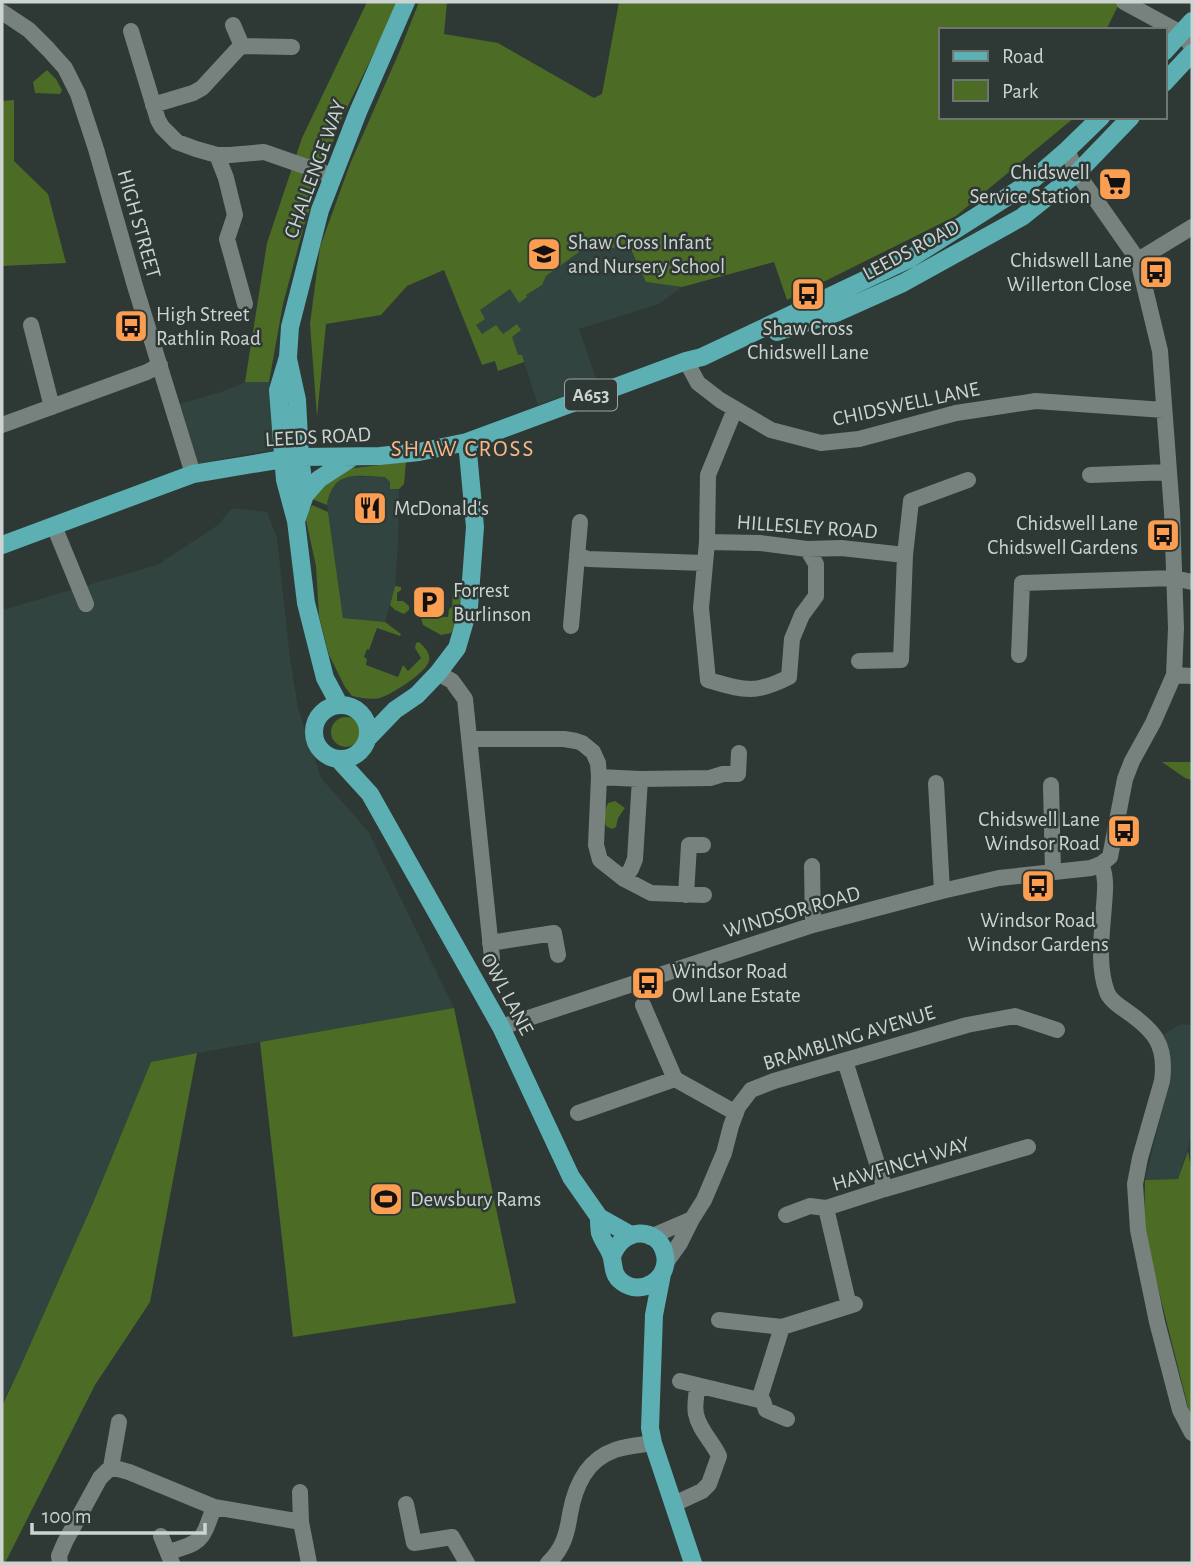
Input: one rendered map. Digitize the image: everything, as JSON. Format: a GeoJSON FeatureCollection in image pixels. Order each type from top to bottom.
{"type":"FeatureCollection","features":[{"type":"Feature","properties":{"kind":"main road","name":"CHALLENGE WAY"},"geometry":{"type":"LineString","coordinates":[[291,458],[297,400],[288,357],[290,327],[320,210],[358,112],[406,2]]}},
{"type":"Feature","properties":{"kind":"main road"},"geometry":{"type":"LineString","coordinates":[[1166,50],[1188,34]]}},
{"type":"Feature","properties":{"kind":"main road"},"geometry":{"type":"LineString","coordinates":[[1166,81],[1192,53]]}},
{"type":"Feature","properties":{"kind":"main road","name":"LEEDS ROAD"},"geometry":{"type":"LineString","coordinates":[[2,545],[193,474],[291,458],[380,456],[419,452],[467,442],[702,357],[911,258],[1029,183],[1099,119]]}},
{"type":"Feature","properties":{"kind":"main road","name":"LEEDS ROAD"},"geometry":{"type":"LineString","coordinates":[[717,351],[836,313],[903,283],[1022,217],[1077,173],[1129,119]]}},
{"type":"Feature","properties":{"kind":"main road"},"geometry":{"type":"LineString","coordinates":[[470,473],[481,447],[496,431]]}},
{"type":"Feature","properties":{"kind":"main road"},"geometry":{"type":"LineString","coordinates":[[338,760],[358,754],[369,737],[395,710],[417,695],[457,648],[469,607],[475,527],[467,442]]}},
{"type":"Feature","properties":{"kind":"main road"},"geometry":{"type":"LineString","coordinates":[[296,521],[305,495],[319,479],[354,457]]}},
{"type":"Feature","properties":{"kind":"main road"},"geometry":{"type":"LineString","coordinates":[[291,458],[305,495]]}},
{"type":"Feature","properties":{"kind":"main road"},"geometry":{"type":"LineString","coordinates":[[291,458],[285,480],[296,521],[306,603],[331,708]]}},
{"type":"Feature","properties":{"kind":"main road"},"geometry":{"type":"LineString","coordinates":[[369,737],[366,718],[349,705],[331,708],[316,720],[316,743],[321,751],[338,760],[370,794]]}},
{"type":"Feature","properties":{"kind":"main road"},"geometry":{"type":"LineString","coordinates":[[359,711],[395,710]]}},
{"type":"Feature","properties":{"kind":"main road"},"geometry":{"type":"LineString","coordinates":[[358,754],[370,794]]}},
{"type":"Feature","properties":{"kind":"main road","name":"OWL LANE"},"geometry":{"type":"LineString","coordinates":[[370,794],[501,1027],[571,1177],[599,1217],[631,1235],[636,1233],[650,1237]]}},
{"type":"Feature","properties":{"kind":"main road","name":"OWL LANE"},"geometry":{"type":"LineString","coordinates":[[599,1217],[600,1232],[612,1257],[615,1274],[628,1286],[641,1287]]}},
{"type":"Feature","properties":{"kind":"main road"},"geometry":{"type":"LineString","coordinates":[[612,1257],[614,1248],[620,1241],[631,1235]]}},
{"type":"Feature","properties":{"kind":"main road"},"geometry":{"type":"LineString","coordinates":[[650,1237],[660,1244],[664,1251],[654,1315],[650,1428],[692,1563]]}},
{"type":"Feature","properties":{"kind":"main road"},"geometry":{"type":"LineString","coordinates":[[654,1315],[641,1287],[654,1283],[663,1269]]}},
{"type":"Feature","properties":{"kind":"street"},"geometry":{"type":"LineString","coordinates":[[1124,2],[1188,34]]}},
{"type":"Feature","properties":{"kind":"street","name":"HIGH STREET"},"geometry":{"type":"LineString","coordinates":[[2,12],[29,30],[48,49],[65,68],[78,94],[193,474]]}},
{"type":"Feature","properties":{"kind":"street"},"geometry":{"type":"LineString","coordinates":[[233,26],[242,46]]}},
{"type":"Feature","properties":{"kind":"street"},"geometry":{"type":"LineString","coordinates":[[131,31],[162,127],[177,142],[217,155],[264,152],[333,176]]}},
{"type":"Feature","properties":{"kind":"street"},"geometry":{"type":"LineString","coordinates":[[153,105],[202,88],[242,46],[292,47]]}},
{"type":"Feature","properties":{"kind":"street"},"geometry":{"type":"LineString","coordinates":[[1068,150],[1077,173],[1138,260],[1160,351],[1174,578],[1174,675],[1153,723],[1132,761],[1123,789],[1110,857],[1101,864],[1107,876],[1101,946],[1107,995],[1154,1033],[1163,1055],[1162,1081],[1135,1184],[1138,1230],[1157,1322],[1180,1410],[1192,1433]]}},
{"type":"Feature","properties":{"kind":"street"},"geometry":{"type":"LineString","coordinates":[[217,155],[235,215],[228,239],[245,304]]}},
{"type":"Feature","properties":{"kind":"street"},"geometry":{"type":"LineString","coordinates":[[1138,260],[1192,227]]}},
{"type":"Feature","properties":{"kind":"street"},"geometry":{"type":"LineString","coordinates":[[31,325],[52,407]]}},
{"type":"Feature","properties":{"kind":"street","name":"CHIDSWELL LANE"},"geometry":{"type":"LineString","coordinates":[[685,361],[698,383],[720,400],[771,430],[821,443],[859,439],[956,413],[1036,401],[1164,410]]}},
{"type":"Feature","properties":{"kind":"street"},"geometry":{"type":"LineString","coordinates":[[2,425],[160,365]]}},
{"type":"Feature","properties":{"kind":"street"},"geometry":{"type":"LineString","coordinates":[[735,409],[708,475],[701,608],[708,680],[743,690],[771,686],[789,677],[792,639],[802,615],[816,596],[816,564],[807,549]]}},
{"type":"Feature","properties":{"kind":"street"},"geometry":{"type":"LineString","coordinates":[[1090,475],[1169,472]]}},
{"type":"Feature","properties":{"kind":"street"},"geometry":{"type":"LineString","coordinates":[[859,661],[901,660],[905,555],[911,501],[968,480]]}},
{"type":"Feature","properties":{"kind":"street"},"geometry":{"type":"LineString","coordinates":[[571,626],[580,522]]}},
{"type":"Feature","properties":{"kind":"street"},"geometry":{"type":"LineString","coordinates":[[54,526],[86,604]]}},
{"type":"Feature","properties":{"kind":"street","name":"HILLESLEY ROAD"},"geometry":{"type":"LineString","coordinates":[[706,542],[760,543],[807,549],[841,548],[905,555]]}},
{"type":"Feature","properties":{"kind":"street"},"geometry":{"type":"LineString","coordinates":[[577,555],[588,559],[704,563]]}},
{"type":"Feature","properties":{"kind":"street"},"geometry":{"type":"LineString","coordinates":[[1019,655],[1022,583],[1174,578],[1192,582]]}},
{"type":"Feature","properties":{"kind":"street","name":"OWL LANE"},"geometry":{"type":"LineString","coordinates":[[438,673],[452,681],[465,699],[491,951],[554,933],[558,955]]}},
{"type":"Feature","properties":{"kind":"street"},"geometry":{"type":"LineString","coordinates":[[1174,675],[1192,676]]}},
{"type":"Feature","properties":{"kind":"street"},"geometry":{"type":"LineString","coordinates":[[470,739],[576,741],[593,752],[598,763],[599,777],[596,845],[600,860],[624,879],[651,893],[704,895]]}},
{"type":"Feature","properties":{"kind":"street"},"geometry":{"type":"LineString","coordinates":[[599,777],[710,779],[723,774],[738,774],[739,753]]}},
{"type":"Feature","properties":{"kind":"street"},"geometry":{"type":"LineString","coordinates":[[624,879],[635,859],[640,779]]}},
{"type":"Feature","properties":{"kind":"street"},"geometry":{"type":"LineString","coordinates":[[936,783],[942,891]]}},
{"type":"Feature","properties":{"kind":"street"},"geometry":{"type":"LineString","coordinates":[[1051,785],[1053,872]]}},
{"type":"Feature","properties":{"kind":"street"},"geometry":{"type":"LineString","coordinates":[[686,895],[689,845],[703,845]]}},
{"type":"Feature","properties":{"kind":"street","name":"WINDSOR ROAD"},"geometry":{"type":"LineString","coordinates":[[501,1027],[813,925],[999,878],[1101,864]]}},
{"type":"Feature","properties":{"kind":"street"},"geometry":{"type":"LineString","coordinates":[[812,866],[813,925]]}},
{"type":"Feature","properties":{"kind":"street"},"geometry":{"type":"LineString","coordinates":[[643,1005],[675,1079],[736,1113]]}},
{"type":"Feature","properties":{"kind":"street","name":"BRAMBLING AVENUE"},"geometry":{"type":"LineString","coordinates":[[663,1269],[704,1200],[724,1153],[738,1107],[751,1090],[967,1025],[1014,1016],[1057,1030]]}},
{"type":"Feature","properties":{"kind":"street"},"geometry":{"type":"LineString","coordinates":[[845,1061],[885,1189]]}},
{"type":"Feature","properties":{"kind":"street"},"geometry":{"type":"LineString","coordinates":[[578,1114],[675,1079]]}},
{"type":"Feature","properties":{"kind":"street","name":"HAWFINCH WAY"},"geometry":{"type":"LineString","coordinates":[[786,1215],[810,1206],[826,1208],[1028,1147]]}},
{"type":"Feature","properties":{"kind":"street"},"geometry":{"type":"LineString","coordinates":[[719,1320],[782,1327],[852,1305],[826,1208]]}},
{"type":"Feature","properties":{"kind":"street"},"geometry":{"type":"LineString","coordinates":[[650,1237],[692,1219]]}},
{"type":"Feature","properties":{"kind":"street"},"geometry":{"type":"LineString","coordinates":[[759,1400],[782,1327]]}},
{"type":"Feature","properties":{"kind":"street"},"geometry":{"type":"LineString","coordinates":[[681,1381],[763,1401],[766,1410],[787,1419]]}},
{"type":"Feature","properties":{"kind":"street"},"geometry":{"type":"LineString","coordinates":[[674,1504],[702,1491],[709,1484],[719,1456],[695,1413],[697,1385]]}},
{"type":"Feature","properties":{"kind":"street"},"geometry":{"type":"LineString","coordinates":[[60,1563],[59,1556],[65,1542],[100,1478],[111,1468],[119,1422]]}},
{"type":"Feature","properties":{"kind":"street"},"geometry":{"type":"LineString","coordinates":[[548,1563],[561,1548],[567,1535],[573,1497],[579,1480],[590,1466],[617,1449],[653,1443]]}},
{"type":"Feature","properties":{"kind":"street"},"geometry":{"type":"LineString","coordinates":[[111,1468],[129,1472],[214,1507],[301,1522]]}},
{"type":"Feature","properties":{"kind":"street"},"geometry":{"type":"LineString","coordinates":[[300,1492],[301,1522],[309,1563]]}},
{"type":"Feature","properties":{"kind":"street"},"geometry":{"type":"LineString","coordinates":[[407,1504],[414,1543],[452,1537],[467,1563]]}},
{"type":"Feature","properties":{"kind":"street"},"geometry":{"type":"LineString","coordinates":[[161,1536],[170,1558],[203,1537],[214,1507]]}},
{"type":"Feature","properties":{"kind":"shaded area","name":"Shaw Cross Infant and Nursery School"},"geometry":{"type":"Polygon","coordinates":[[[594,168],[646,282],[682,287],[659,304],[579,329],[598,384],[538,405],[524,362],[498,371],[495,361],[482,365],[453,266],[594,168]]]}},
{"type":"Feature","properties":{"kind":"shaded area"},"geometry":{"type":"Polygon","coordinates":[[[245,382],[269,382],[276,449],[196,464],[179,404],[245,382]]]}},
{"type":"Feature","properties":{"kind":"shaded area"},"geometry":{"type":"Polygon","coordinates":[[[347,476],[385,477],[390,482],[390,489],[399,489],[395,586],[385,622],[343,618],[327,505],[331,489],[347,476]]]}},
{"type":"Feature","properties":{"kind":"shaded area"},"geometry":{"type":"Polygon","coordinates":[[[232,508],[267,512],[277,538],[298,708],[321,778],[368,831],[454,1008],[151,1062],[93,1203],[2,1403],[2,610],[157,565],[218,525],[232,508]]]}},
{"type":"Feature","properties":{"kind":"shaded area"},"geometry":{"type":"Polygon","coordinates":[[[1181,1024],[1192,1025],[1192,1134],[1178,1179],[1145,1180],[1169,1082],[1169,1057],[1164,1034],[1181,1024]]]}},
{"type":"Feature","properties":{"kind":"green space"},"geometry":{"type":"Polygon","coordinates":[[[367,2],[399,2],[339,124],[304,226],[283,304],[269,382],[245,382],[267,243],[302,138],[367,2]]]}},
{"type":"Feature","properties":{"kind":"green space"},"geometry":{"type":"Polygon","coordinates":[[[419,2],[447,2],[444,34],[498,43],[594,98],[602,94],[619,2],[1119,4],[1107,28],[939,28],[939,119],[1073,119],[956,216],[787,300],[774,262],[682,287],[646,282],[628,243],[607,250],[598,238],[546,276],[542,285],[519,303],[510,289],[480,310],[485,319],[476,325],[482,334],[496,325],[503,334],[517,324],[521,330],[512,337],[518,355],[522,355],[524,362],[498,371],[495,361],[482,365],[444,270],[407,286],[381,315],[326,324],[317,417],[310,324],[320,247],[350,164],[419,2]]]}},
{"type":"Feature","properties":{"kind":"green space"},"geometry":{"type":"Polygon","coordinates":[[[47,70],[62,90],[60,94],[35,93],[33,82],[47,70]]]}},
{"type":"Feature","properties":{"kind":"green space"},"geometry":{"type":"Polygon","coordinates":[[[14,100],[14,161],[48,194],[66,263],[2,266],[2,101],[14,100]]]}},
{"type":"Feature","properties":{"kind":"green space"},"geometry":{"type":"Polygon","coordinates":[[[406,462],[404,484],[399,489],[390,489],[390,482],[385,477],[356,476],[341,480],[335,485],[327,505],[312,499],[314,491],[341,471],[406,462]]]}},
{"type":"Feature","properties":{"kind":"green space"},"geometry":{"type":"Polygon","coordinates":[[[312,505],[328,512],[343,618],[385,622],[401,634],[400,636],[377,628],[364,657],[367,659],[366,665],[398,677],[403,665],[408,671],[421,658],[415,648],[416,643],[419,642],[429,655],[427,666],[415,677],[380,698],[352,696],[329,655],[319,616],[316,566],[306,520],[312,505]]]}},
{"type":"Feature","properties":{"kind":"green space"},"geometry":{"type":"Polygon","coordinates":[[[395,586],[401,587],[397,593],[397,601],[403,601],[409,606],[409,610],[404,614],[390,605],[395,586]]]}},
{"type":"Feature","properties":{"kind":"green space"},"geometry":{"type":"Polygon","coordinates":[[[453,589],[462,590],[456,623],[451,633],[441,635],[423,625],[421,618],[426,609],[426,616],[448,617],[452,607],[453,589]]]}},
{"type":"Feature","properties":{"kind":"green space"},"geometry":{"type":"Polygon","coordinates":[[[346,717],[357,721],[361,732],[357,743],[346,747],[335,743],[331,732],[335,721],[346,717]]]}},
{"type":"Feature","properties":{"kind":"green space"},"geometry":{"type":"Polygon","coordinates":[[[1162,762],[1192,762],[1192,780],[1185,778],[1162,762]]]}},
{"type":"Feature","properties":{"kind":"green space"},"geometry":{"type":"Polygon","coordinates":[[[615,801],[625,808],[616,827],[612,829],[606,826],[605,814],[608,803],[615,801]]]}},
{"type":"Feature","properties":{"kind":"green space","name":"Dewsbury Rams"},"geometry":{"type":"Polygon","coordinates":[[[454,1008],[516,1303],[293,1337],[260,1042],[454,1008]]]}},
{"type":"Feature","properties":{"kind":"green space"},"geometry":{"type":"Polygon","coordinates":[[[197,1053],[150,1302],[95,1385],[5,1563],[2,1563],[2,1406],[93,1203],[151,1062],[197,1053]]]}},
{"type":"Feature","properties":{"kind":"green space"},"geometry":{"type":"Polygon","coordinates":[[[1188,1151],[1192,1174],[1192,1423],[1144,1232],[1145,1180],[1178,1179],[1188,1151]]]}},
{"type":"Feature","properties":{"kind":"place","name":"Chidswell Service Station"},"geometry":{"type":"Point","coordinates":[1115,184]}},
{"type":"Feature","properties":{"kind":"place","name":"Shaw Cross Infant and Nursery School"},"geometry":{"type":"Point","coordinates":[544,254]}},
{"type":"Feature","properties":{"kind":"place","name":"Chidswell Lane Willerton Close"},"geometry":{"type":"Point","coordinates":[1156,272]}},
{"type":"Feature","properties":{"kind":"place","name":"Shaw Cross Chidswell Lane"},"geometry":{"type":"Point","coordinates":[808,294]}},
{"type":"Feature","properties":{"kind":"place","name":"High Street Rathlin Road"},"geometry":{"type":"Point","coordinates":[131,326]}},
{"type":"Feature","properties":{"kind":"place","name":"McDonald's"},"geometry":{"type":"Point","coordinates":[370,508]}},
{"type":"Feature","properties":{"kind":"place","name":"Chidswell Lane Chidswell Gardens"},"geometry":{"type":"Point","coordinates":[1163,535]}},
{"type":"Feature","properties":{"kind":"place","name":"Forrest Burlinson"},"geometry":{"type":"Point","coordinates":[429,602]}},
{"type":"Feature","properties":{"kind":"place","name":"Chidswell Lane Windsor Road"},"geometry":{"type":"Point","coordinates":[1124,831]}},
{"type":"Feature","properties":{"kind":"place","name":"Windsor Road Windsor Gardens"},"geometry":{"type":"Point","coordinates":[1038,886]}},
{"type":"Feature","properties":{"kind":"place","name":"Windsor Road Owl Lane Estate"},"geometry":{"type":"Point","coordinates":[648,983]}},
{"type":"Feature","properties":{"kind":"place","name":"Dewsbury Rams"},"geometry":{"type":"Point","coordinates":[386,1199]}},
{"type":"Feature","properties":{"kind":"district","name":"SHAW CROSS"},"geometry":{"type":"Point","coordinates":[463,449]}}]}
